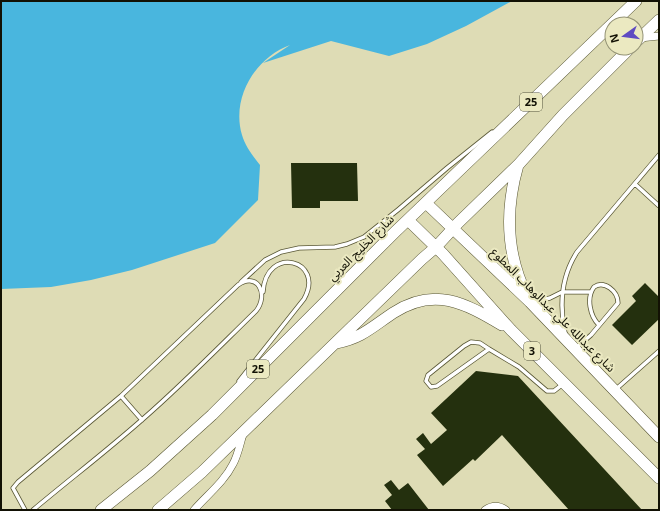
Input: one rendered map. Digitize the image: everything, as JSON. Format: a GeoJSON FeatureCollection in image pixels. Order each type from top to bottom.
{"type":"FeatureCollection","features":[{"type":"Feature","properties":{"kind":"main road","name":"شارع الخليج العربي"},"geometry":{"type":"LineString","coordinates":[[101,510],[150,471],[212,415],[408,220],[636,1]]}},
{"type":"Feature","properties":{"kind":"main road"},"geometry":{"type":"LineString","coordinates":[[644,34],[659,20]]}},
{"type":"Feature","properties":{"kind":"main road"},"geometry":{"type":"LineString","coordinates":[[158,510],[202,472],[273,402],[436,247],[452,229],[519,164],[563,115],[622,56]]}},
{"type":"Feature","properties":{"kind":"main road"},"geometry":{"type":"LineString","coordinates":[[519,164],[511,194],[509,210],[510,234],[513,258],[517,273],[530,302]]}},
{"type":"Feature","properties":{"kind":"main road","name":"شارع عبدالله علي عبدالوهاب المطوع"},"geometry":{"type":"LineString","coordinates":[[426,203],[530,302],[659,437]]}},
{"type":"Feature","properties":{"kind":"main road","name":"3"},"geometry":{"type":"LineString","coordinates":[[408,220],[436,247],[511,330],[659,478]]}},
{"type":"Feature","properties":{"kind":"main road"},"geometry":{"type":"LineString","coordinates":[[336,343],[363,334],[392,314],[407,306],[432,300],[450,301],[466,305],[511,330]]}},
{"type":"Feature","properties":{"kind":"street"},"geometry":{"type":"LineString","coordinates":[[644,39],[659,36]]}},
{"type":"Feature","properties":{"kind":"street"},"geometry":{"type":"LineString","coordinates":[[194,510],[223,479],[233,464],[244,432]]}},
{"type":"Feature","properties":{"kind":"street"},"geometry":{"type":"LineString","coordinates":[[485,510],[489,507],[498,506],[506,510]]}},
{"type":"Feature","properties":{"kind":"lane"},"geometry":{"type":"LineString","coordinates":[[25,510],[13,488],[122,396],[259,265],[270,257],[281,252],[299,248],[335,247],[364,237],[461,156],[537,97]]}},
{"type":"Feature","properties":{"kind":"lane"},"geometry":{"type":"LineString","coordinates":[[567,340],[562,316],[562,292],[567,271],[577,252],[659,155]]}},
{"type":"Feature","properties":{"kind":"lane"},"geometry":{"type":"LineString","coordinates":[[635,184],[659,206]]}},
{"type":"Feature","properties":{"kind":"lane"},"geometry":{"type":"LineString","coordinates":[[33,510],[142,420],[189,377],[256,311],[260,304],[264,283],[268,274],[274,267],[281,263],[289,262],[298,264],[307,276],[309,289],[304,299],[212,415]]}},
{"type":"Feature","properties":{"kind":"lane"},"geometry":{"type":"LineString","coordinates":[[238,285],[247,281],[255,282],[260,286],[262,295]]}},
{"type":"Feature","properties":{"kind":"lane"},"geometry":{"type":"LineString","coordinates":[[575,349],[591,335],[617,305],[618,298],[605,284],[596,285],[591,292],[591,312],[593,318],[599,325]]}},
{"type":"Feature","properties":{"kind":"lane"},"geometry":{"type":"LineString","coordinates":[[530,302],[544,300],[562,292],[591,292]]}},
{"type":"Feature","properties":{"kind":"lane"},"geometry":{"type":"LineString","coordinates":[[489,349],[437,386],[431,387],[428,385],[426,381],[428,375],[467,344],[475,342],[489,349],[519,367],[547,391],[554,391],[564,383]]}},
{"type":"Feature","properties":{"kind":"lane"},"geometry":{"type":"LineString","coordinates":[[615,391],[659,351]]}},
{"type":"Feature","properties":{"kind":"lane"},"geometry":{"type":"LineString","coordinates":[[122,396],[142,420]]}},
{"type":"Feature","properties":{"kind":"water"},"geometry":{"type":"Polygon","coordinates":[[[1,1],[512,1],[466,26],[427,44],[389,56],[331,41],[263,63],[290,45],[277,51],[266,59],[249,81],[243,94],[240,107],[239,121],[243,139],[260,165],[258,200],[215,243],[132,270],[91,280],[51,287],[1,289],[1,1]]]}},
{"type":"Feature","properties":{"kind":"building"},"geometry":{"type":"Polygon","coordinates":[[[291,163],[357,163],[358,201],[320,201],[320,208],[292,208],[291,163]]]}},
{"type":"Feature","properties":{"kind":"building"},"geometry":{"type":"Polygon","coordinates":[[[645,283],[659,297],[659,319],[632,345],[612,325],[636,301],[632,296],[645,283]]]}},
{"type":"Feature","properties":{"kind":"building"},"geometry":{"type":"Polygon","coordinates":[[[476,371],[518,376],[642,510],[569,510],[502,435],[475,461],[473,459],[443,486],[417,455],[425,449],[416,439],[423,433],[431,444],[447,430],[431,413],[476,371]]]}},
{"type":"Feature","properties":{"kind":"building"},"geometry":{"type":"Polygon","coordinates":[[[391,480],[399,490],[408,483],[429,510],[392,510],[385,501],[392,495],[384,485],[391,480]]]}}]}
